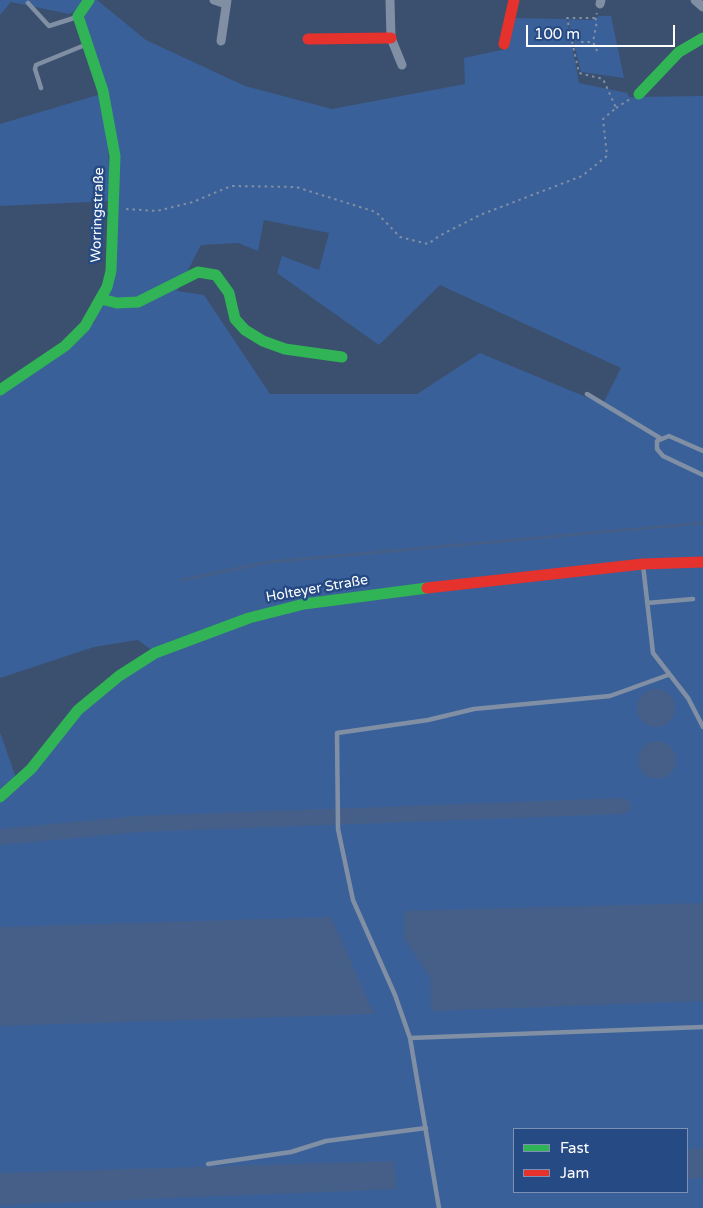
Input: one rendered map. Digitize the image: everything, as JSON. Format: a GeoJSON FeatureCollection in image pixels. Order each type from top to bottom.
{"type":"FeatureCollection","features":[{"type":"Feature","properties":{"kind":"street"},"geometry":{"type":"LineString","coordinates":[[78,16],[89,0]]}},
{"type":"Feature","properties":{"kind":"street"},"geometry":{"type":"LineString","coordinates":[[214,0],[226,2],[221,41]]}},
{"type":"Feature","properties":{"kind":"street"},"geometry":{"type":"LineString","coordinates":[[390,0],[391,38],[402,65]]}},
{"type":"Feature","properties":{"kind":"street"},"geometry":{"type":"LineString","coordinates":[[504,44],[514,0]]}},
{"type":"Feature","properties":{"kind":"street"},"geometry":{"type":"LineString","coordinates":[[695,0],[703,7]]}},
{"type":"Feature","properties":{"kind":"street","name":"Worringstraße"},"geometry":{"type":"LineString","coordinates":[[0,390],[65,346],[84,326],[101,299],[111,271],[115,209],[115,156],[112,130],[103,91],[86,45],[78,16]]}},
{"type":"Feature","properties":{"kind":"street"},"geometry":{"type":"LineString","coordinates":[[308,39],[391,38]]}},
{"type":"Feature","properties":{"kind":"street"},"geometry":{"type":"LineString","coordinates":[[639,94],[679,52],[703,38]]}},
{"type":"Feature","properties":{"kind":"street"},"geometry":{"type":"LineString","coordinates":[[101,299],[117,303],[138,302],[198,272],[216,275],[229,293],[235,319],[245,330],[263,341],[285,349],[342,357]]}},
{"type":"Feature","properties":{"kind":"street","name":"Holteyer Straße"},"geometry":{"type":"LineString","coordinates":[[0,797],[19,781],[78,710],[102,688],[155,653],[249,618],[304,604],[380,593],[643,564],[703,562]]}},
{"type":"Feature","properties":{"kind":"lane"},"geometry":{"type":"LineString","coordinates":[[28,3],[49,26],[78,16]]}},
{"type":"Feature","properties":{"kind":"lane"},"geometry":{"type":"LineString","coordinates":[[41,88],[35,69],[36,65],[86,45]]}},
{"type":"Feature","properties":{"kind":"lane"},"geometry":{"type":"LineString","coordinates":[[587,394],[660,438],[669,436],[701,450]]}},
{"type":"Feature","properties":{"kind":"lane"},"geometry":{"type":"LineString","coordinates":[[660,438],[657,442],[657,449],[662,456],[703,475]]}},
{"type":"Feature","properties":{"kind":"lane"},"geometry":{"type":"LineString","coordinates":[[643,564],[653,653],[668,675],[688,698],[703,727]]}},
{"type":"Feature","properties":{"kind":"lane"},"geometry":{"type":"LineString","coordinates":[[647,603],[694,599]]}},
{"type":"Feature","properties":{"kind":"lane"},"geometry":{"type":"LineString","coordinates":[[439,1208],[410,1038],[394,995],[353,900],[338,829],[337,733],[428,720],[474,709],[610,696],[668,675]]}},
{"type":"Feature","properties":{"kind":"lane"},"geometry":{"type":"LineString","coordinates":[[410,1038],[703,1027]]}},
{"type":"Feature","properties":{"kind":"lane"},"geometry":{"type":"LineString","coordinates":[[208,1164],[291,1152],[326,1141],[426,1128]]}},
{"type":"Feature","properties":{"kind":"path"},"geometry":{"type":"LineString","coordinates":[[598,54],[593,42],[597,21],[595,18],[600,2]]}},
{"type":"Feature","properties":{"kind":"path"},"geometry":{"type":"LineString","coordinates":[[595,18],[567,18],[580,73],[603,79],[616,108]]}},
{"type":"Feature","properties":{"kind":"path"},"geometry":{"type":"LineString","coordinates":[[581,42],[593,42]]}},
{"type":"Feature","properties":{"kind":"path"},"geometry":{"type":"LineString","coordinates":[[115,209],[157,211],[193,202],[232,186],[296,188],[376,212],[400,237],[428,244],[438,236],[480,215],[582,176],[607,156],[603,119],[616,108],[639,94]]}},
{"type":"Feature","properties":{"kind":"shaded area"},"geometry":{"type":"Polygon","coordinates":[[[0,0],[87,0],[82,7],[69,14],[11,2],[0,15],[0,0]]]}},
{"type":"Feature","properties":{"kind":"shaded area"},"geometry":{"type":"Polygon","coordinates":[[[89,0],[97,0],[146,40],[245,86],[332,109],[465,84],[464,58],[506,49],[512,18],[567,19],[579,83],[627,93],[629,97],[703,96],[703,560],[303,601],[154,652],[138,640],[94,647],[0,678],[0,395],[71,345],[97,320],[86,327],[108,291],[116,157],[82,26],[89,0]],[[264,220],[258,251],[238,243],[201,245],[177,291],[204,295],[270,394],[417,394],[480,353],[603,404],[621,368],[440,285],[379,345],[277,273],[282,256],[319,270],[329,233],[264,220]]]}},
{"type":"Feature","properties":{"kind":"shaded area"},"geometry":{"type":"Polygon","coordinates":[[[599,16],[611,16],[624,78],[581,72],[568,19],[592,20],[599,16]]]}},
{"type":"Feature","properties":{"kind":"shaded area"},"geometry":{"type":"Polygon","coordinates":[[[101,94],[106,109],[111,201],[0,206],[0,124],[101,94]]]}},
{"type":"Feature","properties":{"kind":"shaded area"},"geometry":{"type":"Polygon","coordinates":[[[703,566],[703,1208],[0,1208],[0,798],[79,711],[134,668],[198,639],[302,608],[635,568],[703,566]]]}},
{"type":"Feature","properties":{"kind":"shaded area"},"geometry":{"type":"Polygon","coordinates":[[[656,689],[670,694],[675,708],[670,722],[656,727],[642,722],[637,708],[642,694],[656,689]]]}},
{"type":"Feature","properties":{"kind":"shaded area"},"geometry":{"type":"Polygon","coordinates":[[[0,732],[17,781],[0,796],[0,732]]]}},
{"type":"Feature","properties":{"kind":"shaded area"},"geometry":{"type":"Polygon","coordinates":[[[657,741],[671,746],[676,760],[671,774],[657,779],[643,774],[638,760],[643,746],[657,741]]]}},
{"type":"Feature","properties":{"kind":"shaded area"},"geometry":{"type":"Polygon","coordinates":[[[623,798],[629,800],[629,804],[632,804],[629,812],[623,814],[139,832],[0,845],[0,829],[137,816],[623,798]]]}},
{"type":"Feature","properties":{"kind":"shaded area"},"geometry":{"type":"Polygon","coordinates":[[[703,903],[703,1001],[431,1011],[430,977],[404,938],[404,911],[703,903]]]}},
{"type":"Feature","properties":{"kind":"shaded area"},"geometry":{"type":"Polygon","coordinates":[[[331,917],[374,1014],[0,1026],[0,927],[331,917]]]}},
{"type":"Feature","properties":{"kind":"shaded area"},"geometry":{"type":"Polygon","coordinates":[[[703,1148],[703,1178],[688,1179],[688,1149],[703,1148]]]}},
{"type":"Feature","properties":{"kind":"shaded area"},"geometry":{"type":"Polygon","coordinates":[[[394,1161],[397,1189],[0,1205],[0,1173],[394,1161]]]}},
{"type":"Feature","properties":{"kind":"waterway"},"geometry":{"type":"LineString","coordinates":[[182,580],[269,562],[703,523]]}},
{"type":"Feature","properties":{"kind":"traffic: fast"},"geometry":{"type":"LineString","coordinates":[[0,390],[65,346],[85,326],[107,287],[111,271],[115,156],[103,91],[78,16],[89,0]]}},
{"type":"Feature","properties":{"kind":"traffic: fast"},"geometry":{"type":"LineString","coordinates":[[639,94],[679,52],[703,38]]}},
{"type":"Feature","properties":{"kind":"traffic: fast"},"geometry":{"type":"LineString","coordinates":[[101,299],[117,303],[138,302],[198,272],[216,275],[229,293],[235,319],[245,330],[263,341],[285,349],[342,357]]}},
{"type":"Feature","properties":{"kind":"traffic: fast"},"geometry":{"type":"LineString","coordinates":[[0,797],[31,769],[78,710],[119,676],[155,653],[249,618],[304,604],[427,588]]}},
{"type":"Feature","properties":{"kind":"traffic: jam"},"geometry":{"type":"LineString","coordinates":[[504,44],[514,0]]}},
{"type":"Feature","properties":{"kind":"traffic: jam"},"geometry":{"type":"LineString","coordinates":[[308,39],[391,38]]}},
{"type":"Feature","properties":{"kind":"traffic: jam"},"geometry":{"type":"LineString","coordinates":[[427,588],[643,564],[703,562]]}}]}
